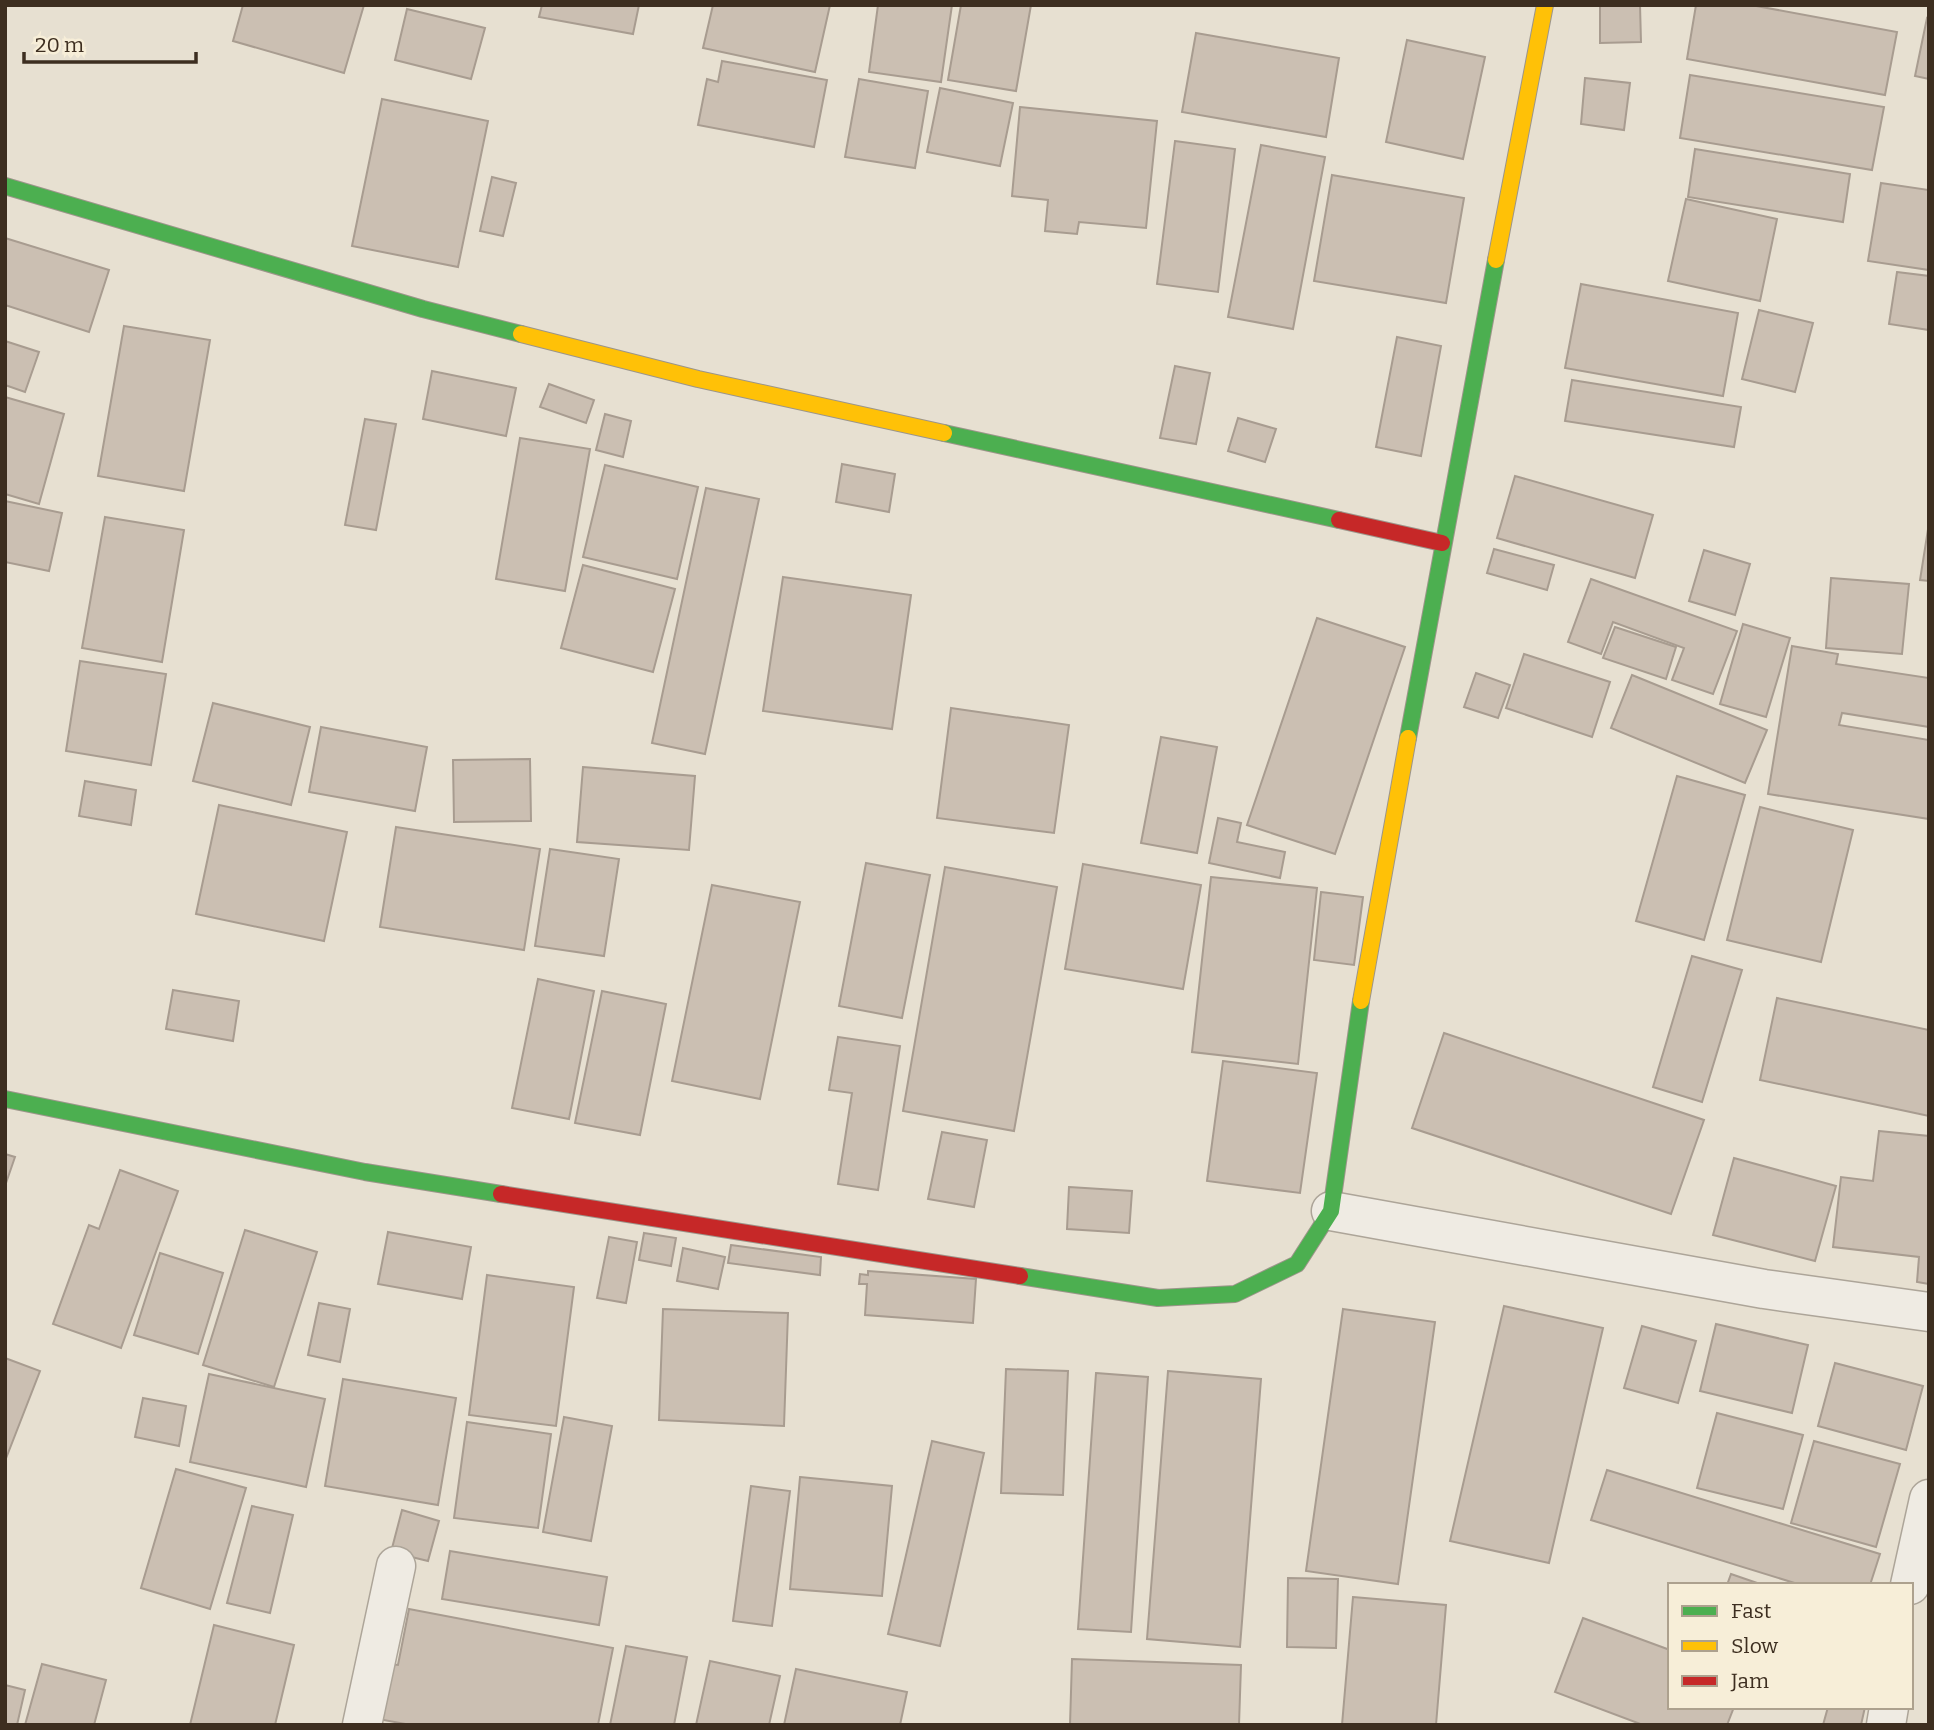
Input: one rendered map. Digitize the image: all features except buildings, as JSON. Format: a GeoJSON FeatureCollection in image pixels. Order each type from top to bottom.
{"type":"FeatureCollection","features":[{"type":"Feature","properties":{"kind":"street"},"geometry":{"type":"LineString","coordinates":[[5,1099],[365,1172],[1158,1298],[1235,1294],[1297,1264],[1331,1211],[1359,1013],[1442,543],[1545,5]]}},
{"type":"Feature","properties":{"kind":"street"},"geometry":{"type":"LineString","coordinates":[[5,187],[423,309],[698,379],[1442,543]]}},
{"type":"Feature","properties":{"kind":"street"},"geometry":{"type":"LineString","coordinates":[[1331,1211],[1764,1289],[1929,1312]]}},
{"type":"Feature","properties":{"kind":"street"},"geometry":{"type":"LineString","coordinates":[[1910,1583],[1929,1499]]}},
{"type":"Feature","properties":{"kind":"street"},"geometry":{"type":"LineString","coordinates":[[362,1725],[397,1566]]}},
{"type":"Feature","properties":{"kind":"traffic: fast"},"geometry":{"type":"LineString","coordinates":[[5,186],[423,309],[521,334]]}},
{"type":"Feature","properties":{"kind":"traffic: fast"},"geometry":{"type":"LineString","coordinates":[[1408,738],[1496,260]]}},
{"type":"Feature","properties":{"kind":"traffic: fast"},"geometry":{"type":"LineString","coordinates":[[944,433],[1339,520]]}},
{"type":"Feature","properties":{"kind":"traffic: fast"},"geometry":{"type":"LineString","coordinates":[[1020,1276],[1158,1298],[1235,1294],[1297,1264],[1331,1211],[1361,1001]]}},
{"type":"Feature","properties":{"kind":"traffic: fast"},"geometry":{"type":"LineString","coordinates":[[5,1099],[365,1172],[501,1194]]}},
{"type":"Feature","properties":{"kind":"traffic: slow"},"geometry":{"type":"LineString","coordinates":[[1496,260],[1545,5]]}},
{"type":"Feature","properties":{"kind":"traffic: slow"},"geometry":{"type":"LineString","coordinates":[[521,334],[698,379],[944,433]]}},
{"type":"Feature","properties":{"kind":"traffic: slow"},"geometry":{"type":"LineString","coordinates":[[1361,1001],[1408,738]]}},
{"type":"Feature","properties":{"kind":"traffic: jam"},"geometry":{"type":"LineString","coordinates":[[1339,520],[1442,543]]}},
{"type":"Feature","properties":{"kind":"traffic: jam"},"geometry":{"type":"LineString","coordinates":[[501,1194],[1020,1276]]}}]}
